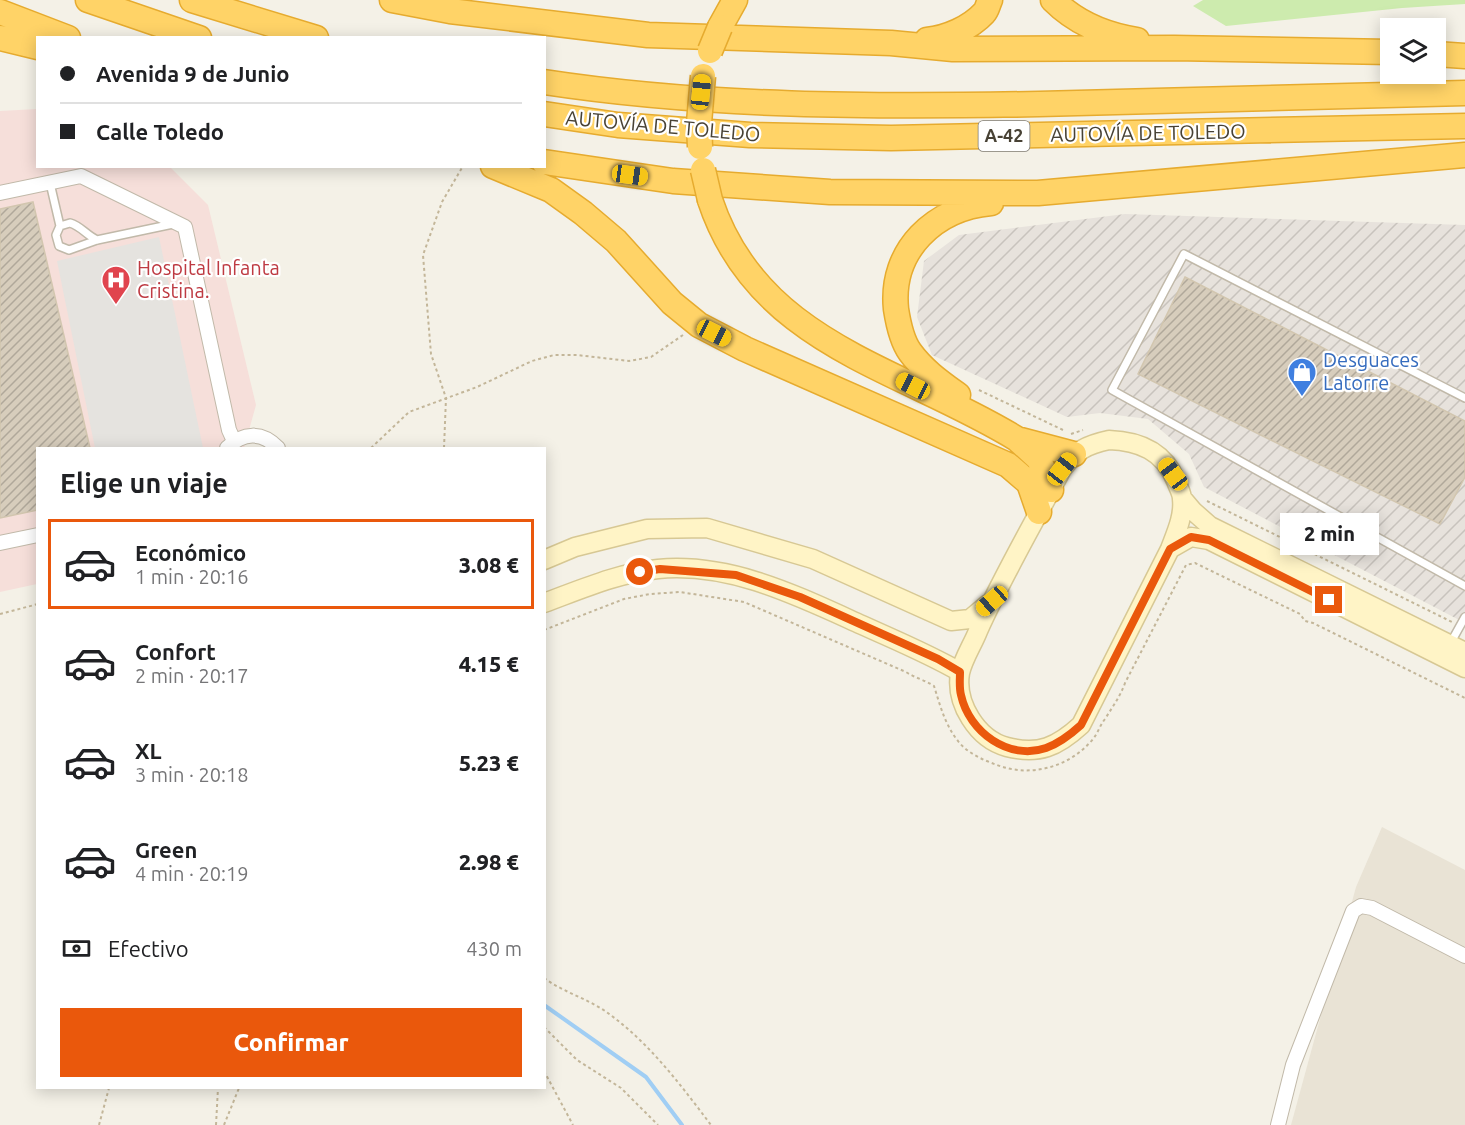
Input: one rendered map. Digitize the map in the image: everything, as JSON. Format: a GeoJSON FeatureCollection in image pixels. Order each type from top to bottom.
{"type":"FeatureCollection","features":[{"type":"Feature","properties":{"kind":"highway"},"geometry":{"type":"LineString","coordinates":[[88,0],[193,36]]}},
{"type":"Feature","properties":{"kind":"highway"},"geometry":{"type":"LineString","coordinates":[[192,0],[309,36]]}},
{"type":"Feature","properties":{"kind":"highway"},"geometry":{"type":"LineString","coordinates":[[392,0],[450,11],[648,35],[891,43],[953,49],[1174,48],[1380,52]]}},
{"type":"Feature","properties":{"kind":"highway"},"geometry":{"type":"LineString","coordinates":[[447,0],[553,25]]}},
{"type":"Feature","properties":{"kind":"highway"},"geometry":{"type":"LineString","coordinates":[[735,0],[710,51],[703,76],[699,107],[702,159],[710,200],[727,243],[740,263],[777,305],[808,328],[855,357],[1014,436],[1074,454]]}},
{"type":"Feature","properties":{"kind":"highway"},"geometry":{"type":"LineString","coordinates":[[891,43],[937,39],[959,31],[984,13],[990,0]]}},
{"type":"Feature","properties":{"kind":"highway"},"geometry":{"type":"LineString","coordinates":[[1065,4],[1082,22],[1103,31],[1174,48]]}},
{"type":"Feature","properties":{"kind":"highway"},"geometry":{"type":"LineString","coordinates":[[0,12],[63,36]]}},
{"type":"Feature","properties":{"kind":"highway"},"geometry":{"type":"LineString","coordinates":[[0,38],[36,47]]}},
{"type":"Feature","properties":{"kind":"highway"},"geometry":{"type":"LineString","coordinates":[[1446,55],[1465,56]]}},
{"type":"Feature","properties":{"kind":"highway","name":"AUTOVÍA DE TOLEDO"},"geometry":{"type":"LineString","coordinates":[[546,82],[600,91],[736,102],[874,105],[1162,101],[1465,93]]}},
{"type":"Feature","properties":{"kind":"highway","name":"AUTOVÍA DE TOLEDO"},"geometry":{"type":"LineString","coordinates":[[546,114],[618,125],[750,135],[891,138],[1465,126]]}},
{"type":"Feature","properties":{"kind":"highway"},"geometry":{"type":"LineString","coordinates":[[546,162],[673,181],[830,192],[1038,193],[1465,155]]}},
{"type":"Feature","properties":{"kind":"highway"},"geometry":{"type":"LineString","coordinates":[[498,168],[551,190],[583,213],[616,242],[672,303],[699,325],[745,349],[1008,465],[1029,483],[1039,512]]}},
{"type":"Feature","properties":{"kind":"highway"},"geometry":{"type":"LineString","coordinates":[[1038,193],[1013,201],[974,204],[945,216],[921,233],[904,257],[894,291],[897,320],[909,351],[932,376],[996,421],[1039,459],[1051,490]]}},
{"type":"Feature","properties":{"kind":"main road"},"geometry":{"type":"LineString","coordinates":[[1182,498],[1180,522],[1170,549],[1081,725],[1064,740],[1044,749],[1022,751],[1000,745],[982,733],[968,716],[961,694],[960,672],[992,601],[1062,469],[1074,454],[1090,444],[1109,440],[1128,441],[1146,447],[1161,458],[1173,474],[1182,498],[1210,525],[1458,648]]}},
{"type":"Feature","properties":{"kind":"main road"},"geometry":{"type":"LineString","coordinates":[[546,560],[575,547],[647,530],[707,528],[813,559],[951,621],[970,619],[992,601]]}},
{"type":"Feature","properties":{"kind":"main road"},"geometry":{"type":"LineString","coordinates":[[1170,549],[1191,537],[1209,540],[1465,668]]}},
{"type":"Feature","properties":{"kind":"main road"},"geometry":{"type":"LineString","coordinates":[[546,602],[620,574],[660,569],[736,575],[800,597],[938,659],[960,672]]}},
{"type":"Feature","properties":{"kind":"street"},"geometry":{"type":"LineString","coordinates":[[0,193],[81,176],[185,227],[229,430],[230,445]]}},
{"type":"Feature","properties":{"kind":"street"},"geometry":{"type":"LineString","coordinates":[[230,445],[243,436],[262,436],[277,447]]}},
{"type":"Feature","properties":{"kind":"street"},"geometry":{"type":"LineString","coordinates":[[0,534],[36,526]]}},
{"type":"Feature","properties":{"kind":"street"},"geometry":{"type":"LineString","coordinates":[[0,543],[36,535]]}},
{"type":"Feature","properties":{"kind":"street"},"geometry":{"type":"LineString","coordinates":[[1278,1125],[1293,1065],[1353,911],[1361,906],[1372,908],[1465,956]]}},
{"type":"Feature","properties":{"kind":"lane"},"geometry":{"type":"LineString","coordinates":[[50,183],[60,226],[57,235],[60,246],[69,250],[97,240],[175,223]]}},
{"type":"Feature","properties":{"kind":"lane"},"geometry":{"type":"LineString","coordinates":[[60,226],[70,222],[80,226],[86,234],[97,240]]}},
{"type":"Feature","properties":{"kind":"lane"},"geometry":{"type":"LineString","coordinates":[[1465,398],[1184,254],[1112,390],[1465,586]]}},
{"type":"Feature","properties":{"kind":"lane"},"geometry":{"type":"LineString","coordinates":[[1458,648],[1460,627],[1465,617]]}},
{"type":"Feature","properties":{"kind":"path"},"geometry":{"type":"LineString","coordinates":[[444,447],[446,398],[431,354],[423,255],[442,202],[463,168]]}},
{"type":"Feature","properties":{"kind":"path"},"geometry":{"type":"LineString","coordinates":[[372,447],[409,412],[477,387],[532,361],[554,355],[577,355],[629,361],[651,357],[699,325]]}},
{"type":"Feature","properties":{"kind":"path"},"geometry":{"type":"LineString","coordinates":[[1182,498],[1200,497],[1460,627]]}},
{"type":"Feature","properties":{"kind":"path"},"geometry":{"type":"LineString","coordinates":[[546,629],[624,599],[650,594],[680,592],[744,602],[906,672],[917,680],[928,682],[934,686],[944,717],[958,742],[975,755],[1007,769],[1033,772],[1075,756],[1093,738],[1118,701],[1186,565],[1195,563],[1300,614],[1305,621],[1465,698]]}},
{"type":"Feature","properties":{"kind":"path"},"geometry":{"type":"LineString","coordinates":[[0,614],[36,605]]}},
{"type":"Feature","properties":{"kind":"path"},"geometry":{"type":"LineString","coordinates":[[546,979],[568,993],[602,1009],[626,1026],[675,1078],[711,1125]]}},
{"type":"Feature","properties":{"kind":"path"},"geometry":{"type":"LineString","coordinates":[[546,1029],[577,1060],[621,1088],[658,1125]]}},
{"type":"Feature","properties":{"kind":"path"},"geometry":{"type":"LineString","coordinates":[[546,1075],[573,1125]]}},
{"type":"Feature","properties":{"kind":"path"},"geometry":{"type":"LineString","coordinates":[[99,1125],[109,1089]]}},
{"type":"Feature","properties":{"kind":"path"},"geometry":{"type":"LineString","coordinates":[[216,1125],[218,1089]]}},
{"type":"Feature","properties":{"kind":"path"},"geometry":{"type":"LineString","coordinates":[[224,1125],[239,1089]]}},
{"type":"Feature","properties":{"kind":"shaded area","name":"Hospital Infanta Cristina."},"geometry":{"type":"Polygon","coordinates":[[[36,109],[36,168],[171,168],[208,205],[256,405],[244,447],[36,447],[36,584],[0,592],[0,111],[36,109]]]}},
{"type":"Feature","properties":{"kind":"shaded area"},"geometry":{"type":"Polygon","coordinates":[[[1125,214],[1465,225],[1465,623],[1204,487],[1189,454],[1148,419],[1100,413],[1067,417],[932,355],[917,317],[924,261],[959,235],[1125,214]]]}},
{"type":"Feature","properties":{"kind":"shaded area"},"geometry":{"type":"Polygon","coordinates":[[[159,237],[203,447],[95,447],[57,261],[159,237]]]}},
{"type":"Feature","properties":{"kind":"shaded area"},"geometry":{"type":"Polygon","coordinates":[[[1382,827],[1465,870],[1465,1125],[1291,1125],[1356,887],[1382,827]]]}},
{"type":"Feature","properties":{"kind":"green space"},"geometry":{"type":"Polygon","coordinates":[[[1203,0],[1465,0],[1465,4],[1226,26],[1193,6],[1203,0]]]}},
{"type":"Feature","properties":{"kind":"building"},"geometry":{"type":"Polygon","coordinates":[[[33,202],[90,447],[36,447],[36,510],[0,518],[0,209],[33,202]]]}},
{"type":"Feature","properties":{"kind":"building","name":"Desguaces Latorre"},"geometry":{"type":"Polygon","coordinates":[[[1185,277],[1465,421],[1465,477],[1440,524],[1138,374],[1185,277]]]}},
{"type":"Feature","properties":{"kind":"waterway"},"geometry":{"type":"LineString","coordinates":[[546,1006],[646,1077],[682,1125]]}},
{"type":"Feature","properties":{"kind":"place","name":"Hospital Infanta Cristina."},"geometry":{"type":"Point","coordinates":[116,306]}},
{"type":"Feature","properties":{"kind":"place","name":"Desguaces Latorre"},"geometry":{"type":"Point","coordinates":[1302,398]}},
{"type":"Feature","properties":{"kind":"route"},"geometry":{"type":"LineString","coordinates":[[640,572],[660,569],[699,570],[736,575],[800,597],[938,659],[960,672],[961,694],[968,716],[982,733],[1000,745],[1022,751],[1044,749],[1064,740],[1081,725],[1170,549],[1191,537],[1209,540],[1329,600]]}}]}
